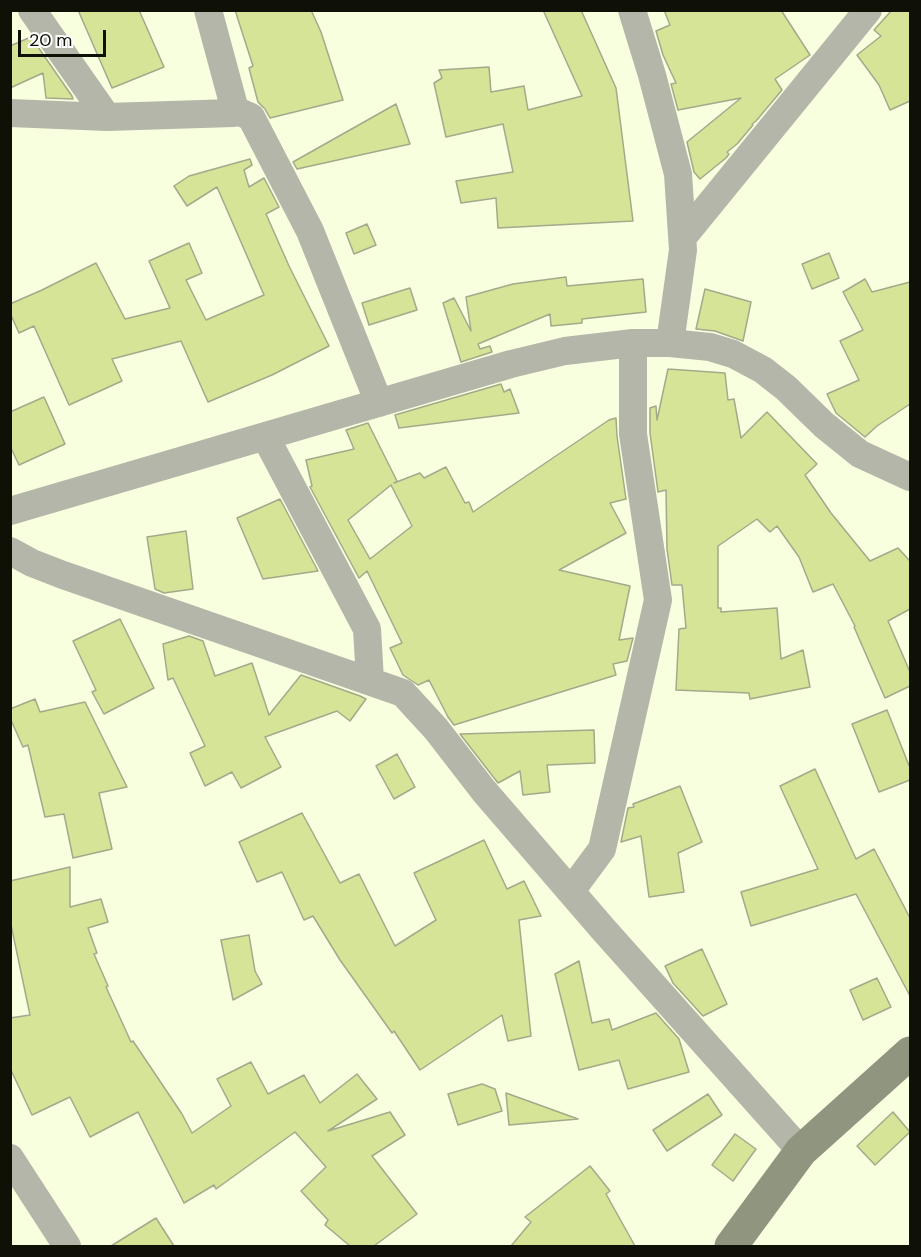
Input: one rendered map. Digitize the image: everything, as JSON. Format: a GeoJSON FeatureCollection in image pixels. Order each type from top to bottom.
{"type":"FeatureCollection","features":[{"type":"Feature","properties":{"kind":"street"},"geometry":{"type":"LineString","coordinates":[[32,10],[107,117]]}},
{"type":"Feature","properties":{"kind":"street"},"geometry":{"type":"LineString","coordinates":[[208,10],[235,110]]}},
{"type":"Feature","properties":{"kind":"street"},"geometry":{"type":"LineString","coordinates":[[632,10],[678,174],[683,250],[670,342]]}},
{"type":"Feature","properties":{"kind":"street"},"geometry":{"type":"LineString","coordinates":[[683,237],[868,10]]}},
{"type":"Feature","properties":{"kind":"street"},"geometry":{"type":"LineString","coordinates":[[10,112],[107,117],[233,113],[235,110]]}},
{"type":"Feature","properties":{"kind":"street"},"geometry":{"type":"LineString","coordinates":[[235,110],[251,117],[310,231],[379,403]]}},
{"type":"Feature","properties":{"kind":"street"},"geometry":{"type":"LineString","coordinates":[[10,511],[511,364],[566,351],[633,343],[670,342],[710,347],[733,354],[763,370],[786,388],[860,454],[910,477]]}},
{"type":"Feature","properties":{"kind":"street"},"geometry":{"type":"LineString","coordinates":[[571,891],[602,849],[658,600],[633,434],[633,343]]}},
{"type":"Feature","properties":{"kind":"street"},"geometry":{"type":"LineString","coordinates":[[265,436],[367,629],[370,680]]}},
{"type":"Feature","properties":{"kind":"street"},"geometry":{"type":"LineString","coordinates":[[10,551],[32,563],[63,575],[403,693],[571,891],[801,1150]]}},
{"type":"Feature","properties":{"kind":"street"},"geometry":{"type":"LineString","coordinates":[[731,1246],[801,1150],[910,1053]]}},
{"type":"Feature","properties":{"kind":"street"},"geometry":{"type":"LineString","coordinates":[[10,1158],[67,1246]]}},
{"type":"Feature","properties":{"kind":"building"},"geometry":{"type":"Polygon","coordinates":[[[78,10],[139,10],[164,67],[112,88],[78,10]]]}},
{"type":"Feature","properties":{"kind":"building"},"geometry":{"type":"Polygon","coordinates":[[[235,10],[311,10],[321,32],[343,100],[270,118],[258,102],[249,68],[253,66],[235,10]]]}},
{"type":"Feature","properties":{"kind":"building"},"geometry":{"type":"Polygon","coordinates":[[[543,10],[581,10],[616,88],[633,221],[498,228],[496,198],[461,203],[456,181],[513,172],[503,124],[446,137],[434,83],[442,78],[439,70],[489,67],[491,92],[524,86],[528,110],[582,96],[543,10]]]}},
{"type":"Feature","properties":{"kind":"building"},"geometry":{"type":"Polygon","coordinates":[[[664,10],[781,10],[810,55],[775,79],[782,90],[737,144],[727,152],[729,154],[726,158],[700,179],[694,172],[687,142],[741,98],[678,110],[671,84],[676,83],[663,55],[656,31],[670,25],[664,10]]]}},
{"type":"Feature","properties":{"kind":"building"},"geometry":{"type":"Polygon","coordinates":[[[892,10],[910,10],[910,101],[890,110],[879,85],[857,55],[881,36],[874,30],[892,10]]]}},
{"type":"Feature","properties":{"kind":"building"},"geometry":{"type":"Polygon","coordinates":[[[31,37],[73,99],[46,98],[43,73],[10,88],[10,46],[31,37]]]}},
{"type":"Feature","properties":{"kind":"building"},"geometry":{"type":"Polygon","coordinates":[[[396,104],[410,144],[297,169],[293,162],[396,104]]]}},
{"type":"Feature","properties":{"kind":"building"},"geometry":{"type":"Polygon","coordinates":[[[250,159],[252,165],[244,170],[249,187],[264,178],[279,207],[266,214],[329,346],[272,375],[208,402],[181,341],[112,359],[122,381],[69,405],[34,326],[19,333],[10,313],[10,304],[96,263],[125,319],[170,308],[149,261],[189,243],[202,273],[186,280],[206,320],[264,295],[217,187],[187,206],[174,186],[189,176],[250,159]]]}},
{"type":"Feature","properties":{"kind":"building"},"geometry":{"type":"Polygon","coordinates":[[[367,224],[376,245],[354,254],[346,233],[367,224]]]}},
{"type":"Feature","properties":{"kind":"building"},"geometry":{"type":"Polygon","coordinates":[[[829,253],[839,278],[812,289],[802,264],[829,253]]]}},
{"type":"Feature","properties":{"kind":"building"},"geometry":{"type":"Polygon","coordinates":[[[566,277],[567,286],[643,279],[646,312],[582,319],[582,323],[551,326],[550,314],[478,344],[480,349],[490,346],[492,352],[461,362],[443,303],[454,298],[471,331],[466,297],[513,284],[566,277]]]}},
{"type":"Feature","properties":{"kind":"building"},"geometry":{"type":"Polygon","coordinates":[[[865,279],[872,292],[910,282],[910,404],[865,437],[836,413],[827,394],[859,380],[840,341],[863,330],[843,292],[865,279]]]}},
{"type":"Feature","properties":{"kind":"building"},"geometry":{"type":"Polygon","coordinates":[[[410,288],[417,310],[369,325],[362,303],[410,288]]]}},
{"type":"Feature","properties":{"kind":"building"},"geometry":{"type":"Polygon","coordinates":[[[705,289],[751,302],[743,341],[715,331],[696,329],[705,289]]]}},
{"type":"Feature","properties":{"kind":"building"},"geometry":{"type":"Polygon","coordinates":[[[668,369],[725,373],[728,400],[734,399],[741,438],[767,412],[817,464],[805,475],[831,513],[870,561],[898,548],[910,561],[910,609],[888,621],[910,672],[910,686],[885,698],[855,626],[833,584],[813,592],[799,557],[777,526],[770,532],[757,519],[718,546],[718,608],[721,608],[721,612],[777,608],[781,659],[803,650],[810,687],[750,699],[749,693],[676,690],[679,629],[686,628],[682,585],[672,585],[667,549],[666,490],[658,492],[650,433],[650,408],[656,406],[657,420],[668,369]]]}},
{"type":"Feature","properties":{"kind":"building"},"geometry":{"type":"Polygon","coordinates":[[[501,384],[504,392],[510,389],[519,413],[399,428],[395,415],[501,384]]]}},
{"type":"Feature","properties":{"kind":"building"},"geometry":{"type":"Polygon","coordinates":[[[44,397],[65,444],[19,465],[10,446],[10,412],[44,397]]]}},
{"type":"Feature","properties":{"kind":"building"},"geometry":{"type":"Polygon","coordinates":[[[616,418],[626,499],[610,503],[626,533],[559,570],[630,586],[619,640],[633,638],[627,661],[613,664],[616,675],[454,725],[429,680],[418,685],[403,675],[390,648],[402,643],[367,571],[359,578],[310,487],[312,486],[306,460],[354,449],[346,430],[368,423],[397,481],[394,483],[420,473],[424,478],[446,467],[465,503],[469,502],[473,512],[609,420],[616,418]],[[391,485],[348,520],[370,559],[412,526],[391,485]]]}},
{"type":"Feature","properties":{"kind":"building"},"geometry":{"type":"Polygon","coordinates":[[[280,499],[318,571],[263,579],[237,518],[280,499]]]}},
{"type":"Feature","properties":{"kind":"building"},"geometry":{"type":"Polygon","coordinates":[[[186,531],[193,589],[164,593],[155,589],[147,537],[186,531]]]}},
{"type":"Feature","properties":{"kind":"building"},"geometry":{"type":"Polygon","coordinates":[[[120,619],[154,688],[104,714],[92,692],[96,690],[73,641],[120,619]]]}},
{"type":"Feature","properties":{"kind":"building"},"geometry":{"type":"Polygon","coordinates":[[[189,636],[203,641],[215,676],[252,663],[269,715],[301,675],[366,699],[350,721],[337,711],[265,737],[281,767],[241,788],[232,772],[205,786],[190,753],[205,746],[173,678],[168,680],[163,644],[189,636]]]}},
{"type":"Feature","properties":{"kind":"building"},"geometry":{"type":"Polygon","coordinates":[[[35,699],[40,712],[85,702],[127,787],[99,793],[112,849],[73,858],[64,814],[45,817],[28,745],[23,747],[10,718],[10,709],[35,699]]]}},
{"type":"Feature","properties":{"kind":"building"},"geometry":{"type":"Polygon","coordinates":[[[887,710],[910,768],[910,780],[879,792],[852,724],[887,710]]]}},
{"type":"Feature","properties":{"kind":"building"},"geometry":{"type":"Polygon","coordinates":[[[594,730],[595,763],[547,765],[550,792],[523,795],[520,771],[498,783],[460,734],[594,730]]]}},
{"type":"Feature","properties":{"kind":"building"},"geometry":{"type":"Polygon","coordinates":[[[397,754],[415,787],[394,799],[376,766],[397,754]]]}},
{"type":"Feature","properties":{"kind":"building"},"geometry":{"type":"Polygon","coordinates":[[[815,769],[856,859],[874,849],[910,918],[910,996],[856,894],[751,926],[741,892],[818,869],[780,786],[815,769]]]}},
{"type":"Feature","properties":{"kind":"building"},"geometry":{"type":"Polygon","coordinates":[[[680,786],[702,842],[678,853],[684,892],[649,897],[641,836],[621,842],[628,808],[680,786]]]}},
{"type":"Feature","properties":{"kind":"building"},"geometry":{"type":"Polygon","coordinates":[[[302,813],[340,883],[359,874],[395,946],[436,920],[414,873],[484,840],[507,889],[524,881],[541,916],[519,920],[531,1036],[508,1041],[502,1015],[420,1070],[394,1031],[392,1033],[340,960],[313,916],[304,920],[282,872],[257,882],[239,842],[302,813]]]}},
{"type":"Feature","properties":{"kind":"building"},"geometry":{"type":"Polygon","coordinates":[[[70,867],[70,907],[101,899],[108,922],[88,928],[97,953],[94,954],[108,986],[106,987],[131,1042],[133,1041],[182,1114],[192,1133],[231,1106],[217,1079],[251,1062],[268,1094],[304,1075],[320,1103],[357,1074],[377,1099],[328,1131],[390,1112],[405,1135],[372,1156],[417,1214],[374,1246],[350,1246],[325,1225],[328,1220],[301,1191],[326,1167],[295,1132],[216,1189],[214,1185],[184,1203],[138,1112],[90,1137],[70,1097],[32,1115],[10,1068],[10,1018],[30,1015],[10,920],[10,881],[70,867]]]}},
{"type":"Feature","properties":{"kind":"building"},"geometry":{"type":"Polygon","coordinates":[[[249,935],[255,971],[262,984],[233,1000],[221,940],[249,935]]]}},
{"type":"Feature","properties":{"kind":"building"},"geometry":{"type":"Polygon","coordinates":[[[702,949],[727,1004],[703,1016],[673,983],[665,966],[702,949]]]}},
{"type":"Feature","properties":{"kind":"building"},"geometry":{"type":"Polygon","coordinates":[[[579,961],[592,1023],[609,1019],[612,1030],[656,1013],[679,1039],[689,1072],[628,1089],[619,1060],[579,1070],[555,974],[579,961]]]}},
{"type":"Feature","properties":{"kind":"building"},"geometry":{"type":"Polygon","coordinates":[[[877,978],[891,1007],[863,1020],[850,990],[877,978]]]}},
{"type":"Feature","properties":{"kind":"building"},"geometry":{"type":"Polygon","coordinates":[[[482,1084],[495,1089],[502,1111],[458,1125],[448,1094],[482,1084]]]}},
{"type":"Feature","properties":{"kind":"building"},"geometry":{"type":"Polygon","coordinates":[[[506,1093],[531,1102],[578,1119],[509,1125],[506,1093]]]}},
{"type":"Feature","properties":{"kind":"building"},"geometry":{"type":"Polygon","coordinates":[[[708,1094],[722,1115],[667,1151],[653,1130],[708,1094]]]}},
{"type":"Feature","properties":{"kind":"building"},"geometry":{"type":"Polygon","coordinates":[[[893,1112],[910,1132],[875,1165],[857,1146],[893,1112]]]}},
{"type":"Feature","properties":{"kind":"building"},"geometry":{"type":"Polygon","coordinates":[[[735,1134],[756,1149],[733,1181],[712,1165],[735,1134]]]}},
{"type":"Feature","properties":{"kind":"building"},"geometry":{"type":"Polygon","coordinates":[[[590,1166],[610,1191],[606,1194],[635,1246],[511,1246],[531,1222],[525,1217],[590,1166]]]}},
{"type":"Feature","properties":{"kind":"building"},"geometry":{"type":"Polygon","coordinates":[[[156,1218],[174,1246],[111,1246],[156,1218]]]}}]}
